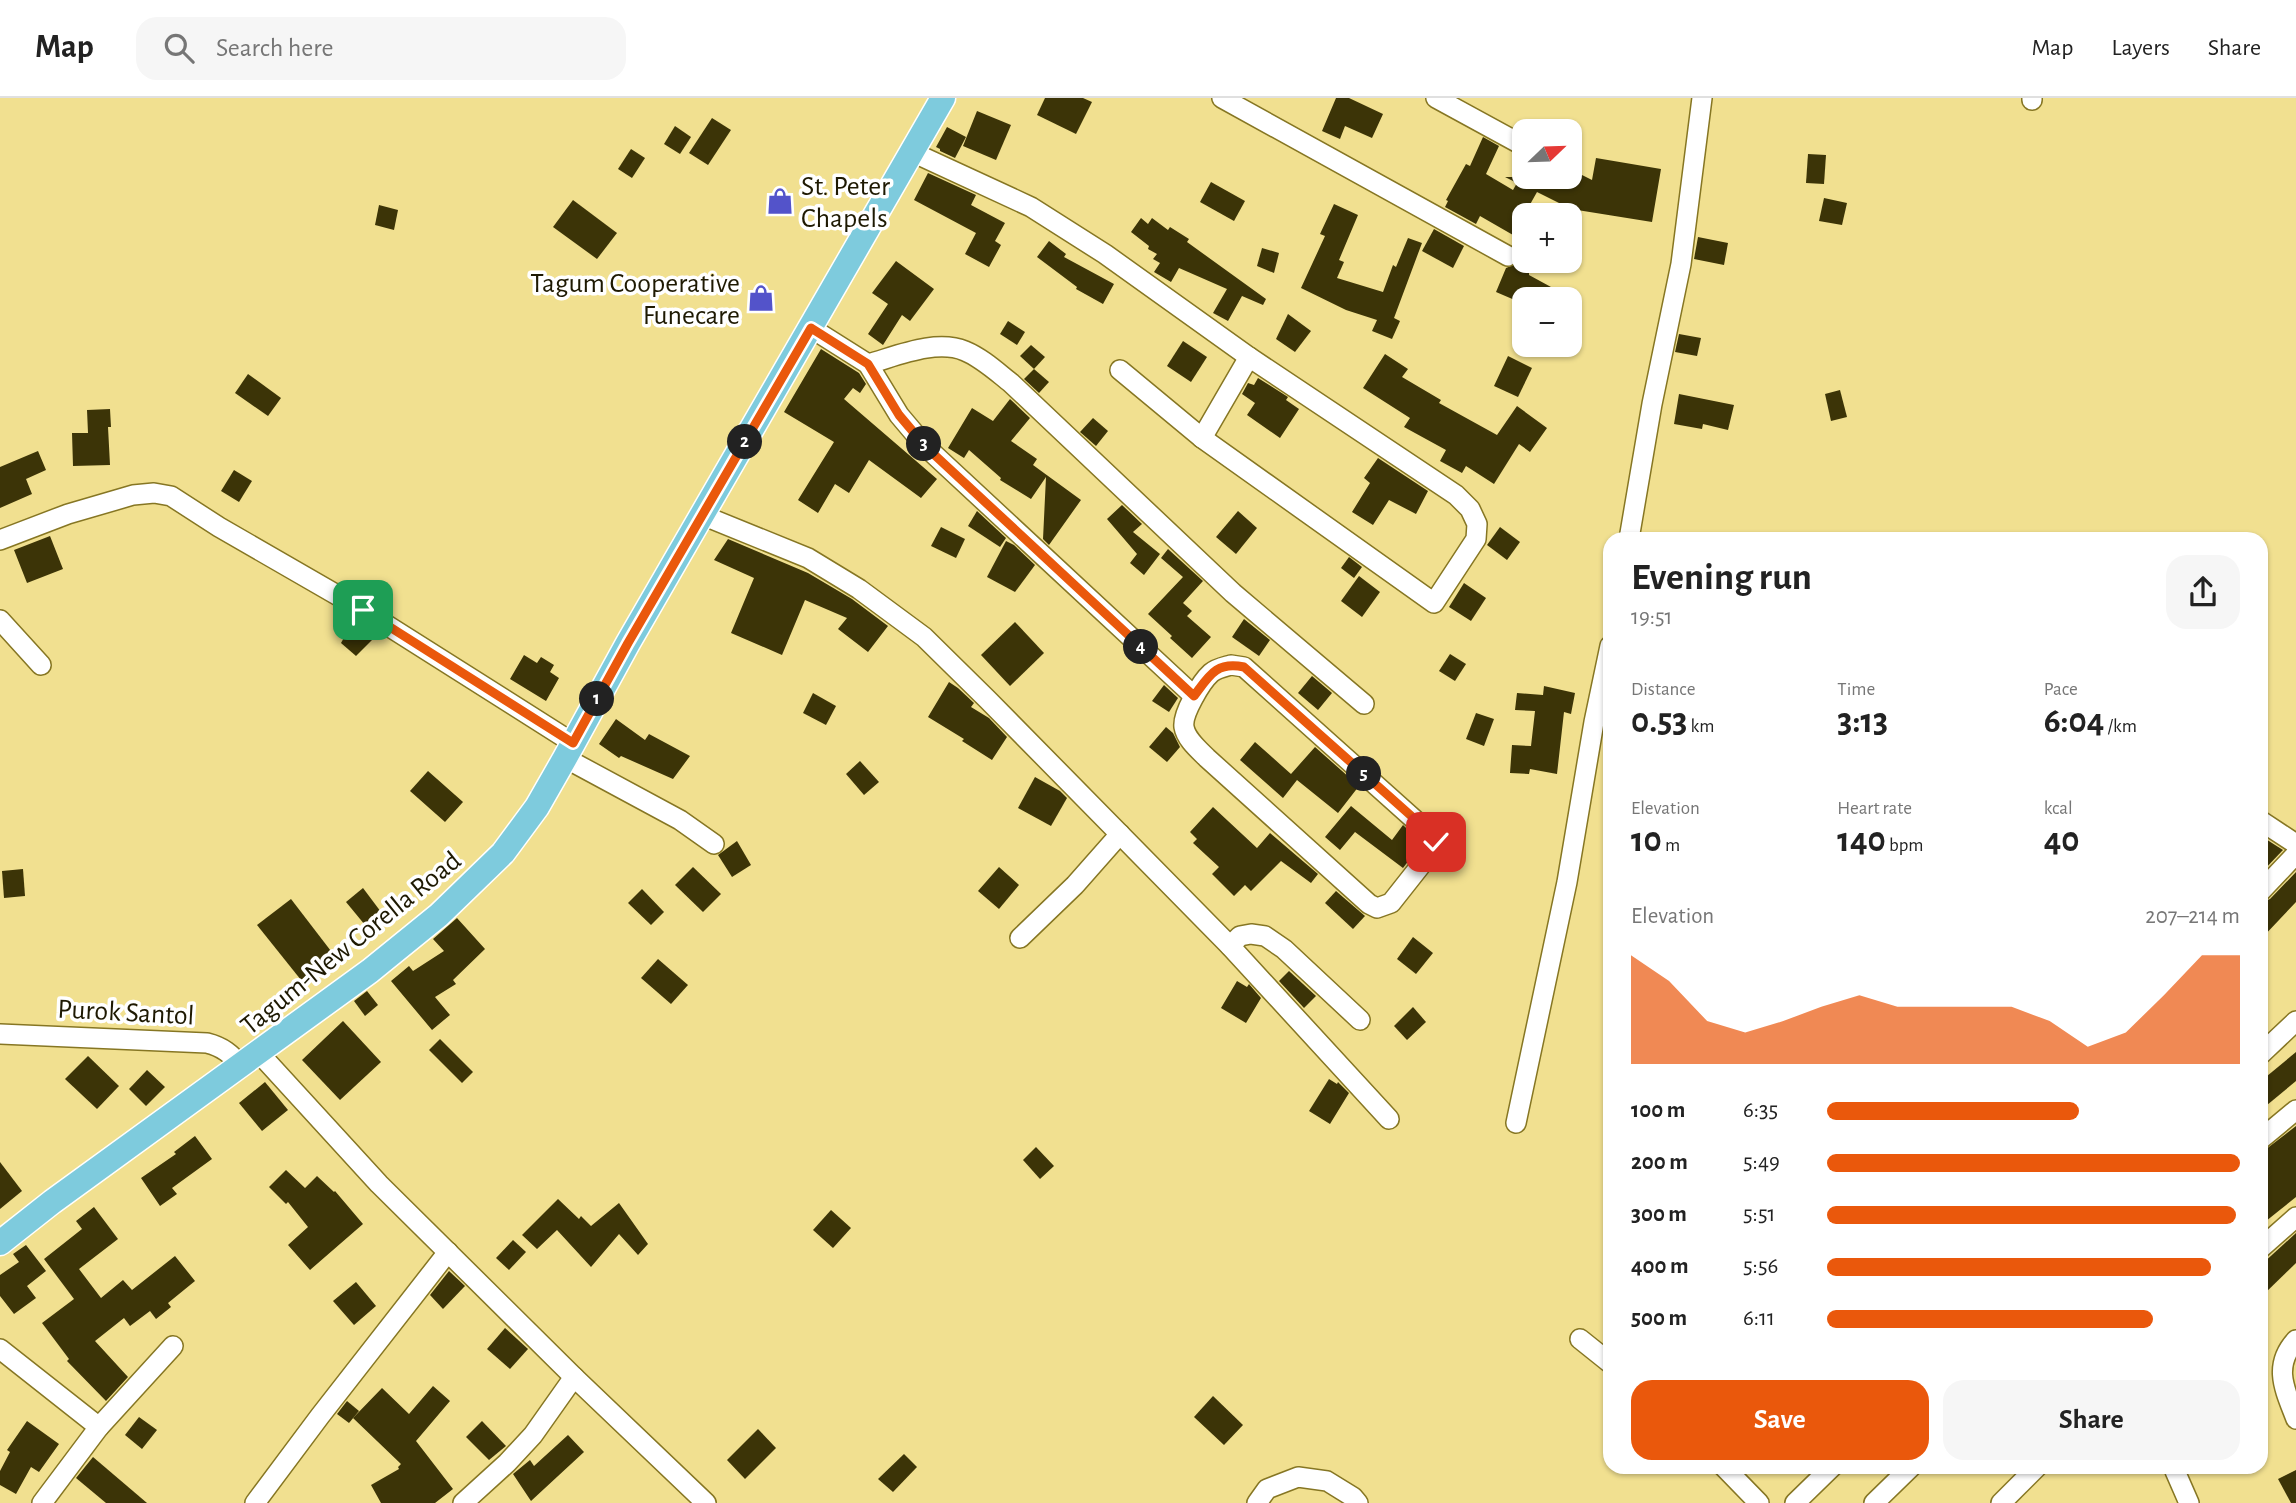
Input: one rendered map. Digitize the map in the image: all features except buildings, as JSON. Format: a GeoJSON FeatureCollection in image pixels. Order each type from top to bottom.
{"type":"FeatureCollection","features":[{"type":"Feature","properties":{"kind":"main road","name":"Tagum-New Corella Road"},"geometry":{"type":"LineString","coordinates":[[0,1243],[370,971],[460,897],[503,853],[520,831],[569,751],[943,98]]}},
{"type":"Feature","properties":{"kind":"street"},"geometry":{"type":"LineString","coordinates":[[1222,98],[1508,256]]}},
{"type":"Feature","properties":{"kind":"street"},"geometry":{"type":"LineString","coordinates":[[1436,98],[1512,139]]}},
{"type":"Feature","properties":{"kind":"street"},"geometry":{"type":"LineString","coordinates":[[1630,532],[1681,264],[1702,98]]}},
{"type":"Feature","properties":{"kind":"street"},"geometry":{"type":"LineString","coordinates":[[912,152],[1031,207],[1105,254],[1249,357],[1456,495],[1470,509],[1477,524],[1476,539],[1434,603],[1202,438],[1120,370]]}},
{"type":"Feature","properties":{"kind":"street"},"geometry":{"type":"LineString","coordinates":[[811,328],[868,364],[899,415],[926,447],[1194,696]]}},
{"type":"Feature","properties":{"kind":"street"},"geometry":{"type":"LineString","coordinates":[[868,364],[917,350],[946,347],[964,350],[984,361],[1021,392],[1233,593],[1364,704]]}},
{"type":"Feature","properties":{"kind":"street"},"geometry":{"type":"LineString","coordinates":[[1202,438],[1249,357]]}},
{"type":"Feature","properties":{"kind":"street"},"geometry":{"type":"LineString","coordinates":[[0,540],[68,513],[133,495],[153,493],[171,496],[219,527],[363,610],[569,751],[715,844]]}},
{"type":"Feature","properties":{"kind":"street"},"geometry":{"type":"LineString","coordinates":[[702,515],[808,558],[859,589],[924,638],[1230,946],[1388,1119]]}},
{"type":"Feature","properties":{"kind":"street"},"geometry":{"type":"LineString","coordinates":[[0,620],[41,664]]}},
{"type":"Feature","properties":{"kind":"street"},"geometry":{"type":"LineString","coordinates":[[1231,664],[1244,667],[1433,835],[1436,846],[1391,903],[1377,908],[1369,904],[1189,740],[1184,728],[1184,718],[1194,696],[1210,674],[1231,664]]}},
{"type":"Feature","properties":{"kind":"street"},"geometry":{"type":"LineString","coordinates":[[1516,1123],[1602,723]]}},
{"type":"Feature","properties":{"kind":"street"},"geometry":{"type":"LineString","coordinates":[[2268,826],[2296,844]]}},
{"type":"Feature","properties":{"kind":"street"},"geometry":{"type":"LineString","coordinates":[[1020,938],[1075,885],[1120,834]]}},
{"type":"Feature","properties":{"kind":"street"},"geometry":{"type":"LineString","coordinates":[[2268,883],[2296,853]]}},
{"type":"Feature","properties":{"kind":"street"},"geometry":{"type":"LineString","coordinates":[[1230,946],[1240,936],[1265,936],[1284,949],[1360,1020]]}},
{"type":"Feature","properties":{"kind":"street"},"geometry":{"type":"LineString","coordinates":[[2268,1047],[2296,1021]]}},
{"type":"Feature","properties":{"kind":"street","name":"Purok Santol"},"geometry":{"type":"LineString","coordinates":[[0,1034],[207,1043],[250,1060],[706,1503]]}},
{"type":"Feature","properties":{"kind":"street"},"geometry":{"type":"LineString","coordinates":[[2268,1133],[2296,1110]]}},
{"type":"Feature","properties":{"kind":"street"},"geometry":{"type":"LineString","coordinates":[[2268,1242],[2296,1217]]}},
{"type":"Feature","properties":{"kind":"street"},"geometry":{"type":"LineString","coordinates":[[255,1503],[448,1252]]}},
{"type":"Feature","properties":{"kind":"street"},"geometry":{"type":"LineString","coordinates":[[1580,1339],[1603,1356]]}},
{"type":"Feature","properties":{"kind":"street"},"geometry":{"type":"LineString","coordinates":[[2296,1340],[2281,1365],[2286,1392],[2296,1419]]}},
{"type":"Feature","properties":{"kind":"street"},"geometry":{"type":"LineString","coordinates":[[42,1503],[99,1427],[173,1346]]}},
{"type":"Feature","properties":{"kind":"street"},"geometry":{"type":"LineString","coordinates":[[0,1349],[99,1427]]}},
{"type":"Feature","properties":{"kind":"street"},"geometry":{"type":"LineString","coordinates":[[463,1503],[507,1463],[533,1434],[574,1377]]}},
{"type":"Feature","properties":{"kind":"street"},"geometry":{"type":"LineString","coordinates":[[1731,1474],[1759,1503]]}},
{"type":"Feature","properties":{"kind":"street"},"geometry":{"type":"LineString","coordinates":[[1795,1503],[1825,1474]]}},
{"type":"Feature","properties":{"kind":"street"},"geometry":{"type":"LineString","coordinates":[[1874,1503],[1904,1474]]}},
{"type":"Feature","properties":{"kind":"street"},"geometry":{"type":"LineString","coordinates":[[2001,1503],[2030,1474]]}},
{"type":"Feature","properties":{"kind":"street"},"geometry":{"type":"LineString","coordinates":[[2176,1474],[2189,1503]]}},
{"type":"Feature","properties":{"kind":"street"},"geometry":{"type":"LineString","coordinates":[[1257,1503],[1267,1489],[1298,1477],[1327,1481],[1358,1503]]}},
{"type":"Feature","properties":{"kind":"place","name":"St. Peter Chapels"},"geometry":{"type":"Point","coordinates":[780,201]}},
{"type":"Feature","properties":{"kind":"place","name":"Tagum Cooperative Funecare"},"geometry":{"type":"Point","coordinates":[761,298]}},
{"type":"Feature","properties":{"kind":"route"},"geometry":{"type":"LineString","coordinates":[[363,610],[573,743],[811,328],[868,364],[899,415],[926,447],[1194,696],[1210,674],[1231,664],[1244,667],[1433,835],[1436,842]]}}]}
